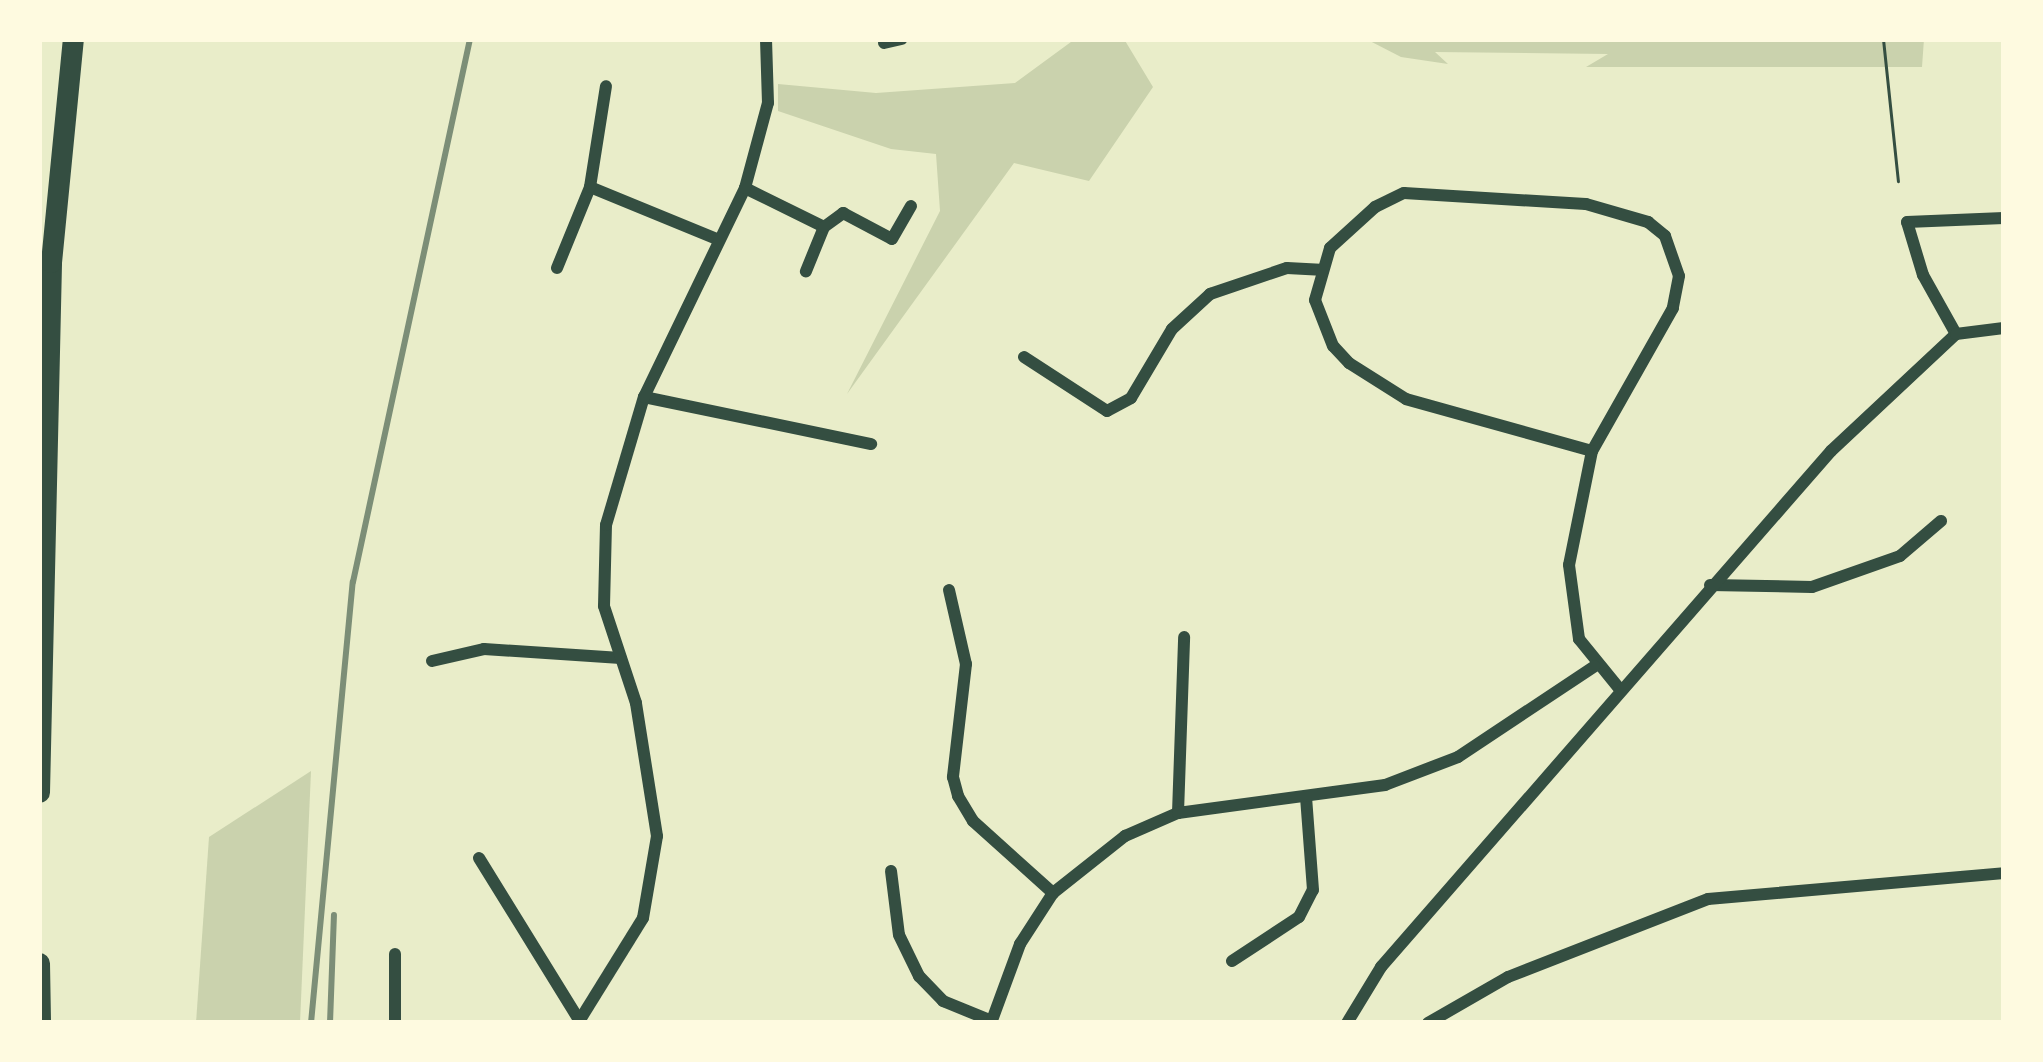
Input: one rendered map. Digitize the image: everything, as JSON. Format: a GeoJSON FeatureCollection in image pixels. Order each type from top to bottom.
{"type":"FeatureCollection","features":[{"type":"Feature","properties":{"kind":"highway"},"geometry":{"type":"LineString","coordinates":[[39,792],[51,262],[73,39]]}},
{"type":"Feature","properties":{"kind":"highway"},"geometry":{"type":"LineString","coordinates":[[39,963],[40,1023]]}},
{"type":"Feature","properties":{"kind":"street"},"geometry":{"type":"LineString","coordinates":[[478,858],[579,1022],[643,918],[657,836],[648,757],[601,576],[606,525],[644,397],[745,188],[768,103],[766,39]]}},
{"type":"Feature","properties":{"kind":"street"},"geometry":{"type":"LineString","coordinates":[[884,43],[902,39]]}},
{"type":"Feature","properties":{"kind":"street"},"geometry":{"type":"LineString","coordinates":[[556,268],[590,187],[607,86]]}},
{"type":"Feature","properties":{"kind":"street"},"geometry":{"type":"LineString","coordinates":[[590,187],[719,241]]}},
{"type":"Feature","properties":{"kind":"street"},"geometry":{"type":"LineString","coordinates":[[745,188],[824,227]]}},
{"type":"Feature","properties":{"kind":"street"},"geometry":{"type":"LineString","coordinates":[[1592,451],[1406,399],[1373,380],[1322,325],[1320,270],[1347,228],[1404,193],[1586,204],[1648,222],[1676,253],[1678,292],[1592,451],[1569,565],[1571,617],[1595,666],[1618,688]]}},
{"type":"Feature","properties":{"kind":"street"},"geometry":{"type":"LineString","coordinates":[[806,272],[824,227],[843,213],[892,239],[911,206]]}},
{"type":"Feature","properties":{"kind":"street"},"geometry":{"type":"LineString","coordinates":[[1956,334],[1923,275],[1907,222],[2004,218]]}},
{"type":"Feature","properties":{"kind":"street"},"geometry":{"type":"LineString","coordinates":[[1024,357],[1107,411],[1131,398],[1145,368],[1210,294],[1287,268],[1320,270]]}},
{"type":"Feature","properties":{"kind":"street"},"geometry":{"type":"LineString","coordinates":[[1348,1023],[1381,967],[1618,688],[1831,451],[1956,334],[2004,328]]}},
{"type":"Feature","properties":{"kind":"street"},"geometry":{"type":"LineString","coordinates":[[644,397],[871,444]]}},
{"type":"Feature","properties":{"kind":"street"},"geometry":{"type":"LineString","coordinates":[[1710,585],[1812,587],[1900,556],[1941,521]]}},
{"type":"Feature","properties":{"kind":"street"},"geometry":{"type":"LineString","coordinates":[[949,590],[966,664],[953,777],[958,796],[974,821],[1053,893]]}},
{"type":"Feature","properties":{"kind":"street"},"geometry":{"type":"LineString","coordinates":[[1178,813],[1184,637]]}},
{"type":"Feature","properties":{"kind":"street"},"geometry":{"type":"LineString","coordinates":[[432,661],[484,650],[621,658]]}},
{"type":"Feature","properties":{"kind":"street"},"geometry":{"type":"LineString","coordinates":[[891,871],[899,935],[919,976],[943,1001],[992,1022],[1020,944],[1053,893],[1125,836],[1178,813],[1384,785],[1458,757],[1595,666]]}},
{"type":"Feature","properties":{"kind":"street"},"geometry":{"type":"LineString","coordinates":[[1232,961],[1299,917],[1312,890],[1306,797]]}},
{"type":"Feature","properties":{"kind":"street"},"geometry":{"type":"LineString","coordinates":[[1427,1023],[1508,977],[1708,899],[2004,873]]}},
{"type":"Feature","properties":{"kind":"street"},"geometry":{"type":"LineString","coordinates":[[395,954],[395,1023]]}},
{"type":"Feature","properties":{"kind":"path"},"geometry":{"type":"LineString","coordinates":[[1883,39],[1898,181]]}},
{"type":"Feature","properties":{"kind":"green space"},"geometry":{"type":"Polygon","coordinates":[[[1075,39],[1124,39],[1153,87],[1089,181],[1014,163],[847,394],[940,211],[936,154],[891,149],[778,111],[778,84],[876,93],[1015,83],[1075,39]]]}},
{"type":"Feature","properties":{"kind":"green space"},"geometry":{"type":"Polygon","coordinates":[[[1366,39],[1924,39],[1922,67],[1586,67],[1608,54],[1435,52],[1448,64],[1401,57],[1366,39]]]}},
{"type":"Feature","properties":{"kind":"green space"},"geometry":{"type":"Polygon","coordinates":[[[311,771],[300,1023],[196,1023],[209,837],[311,771]]]}},
{"type":"Feature","properties":{"kind":"railway"},"geometry":{"type":"LineString","coordinates":[[311,1023],[353,582],[470,39]]}},
{"type":"Feature","properties":{"kind":"railway"},"geometry":{"type":"LineString","coordinates":[[330,1023],[334,915]]}}]}
